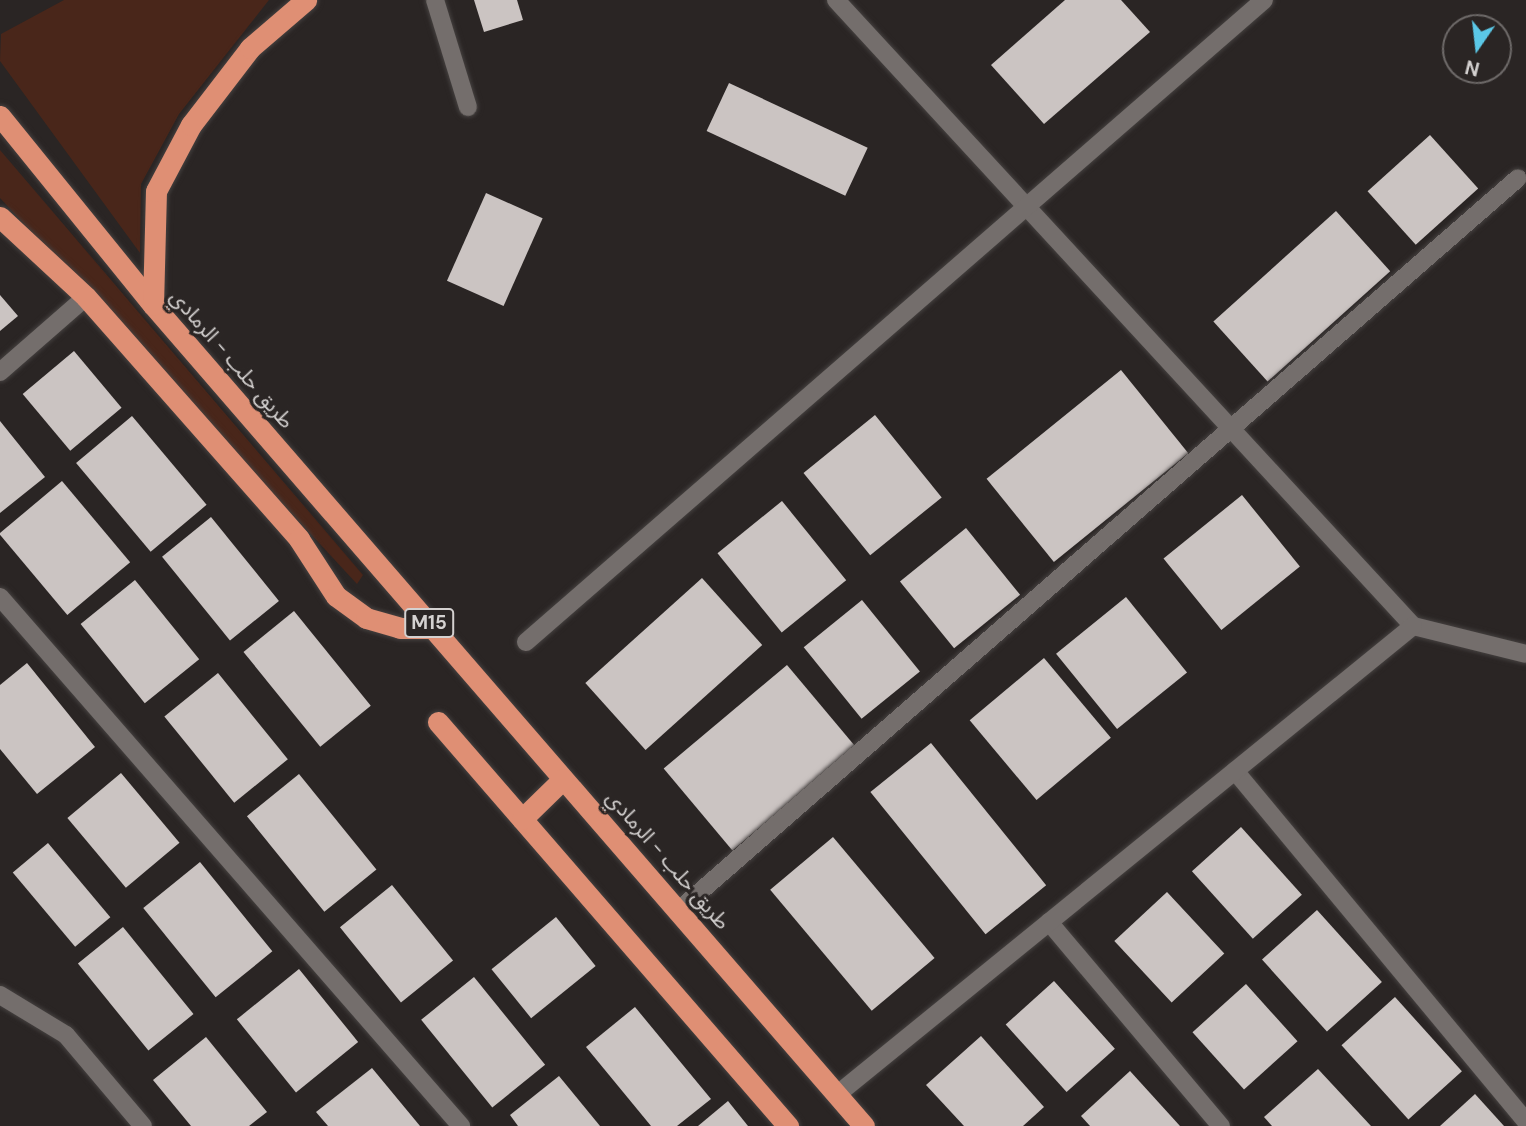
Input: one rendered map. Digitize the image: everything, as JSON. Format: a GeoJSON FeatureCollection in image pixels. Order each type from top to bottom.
{"type":"FeatureCollection","features":[{"type":"Feature","properties":{"kind":"highway"},"geometry":{"type":"LineString","coordinates":[[153,305],[156,191],[191,125],[250,48],[306,0]]}},
{"type":"Feature","properties":{"kind":"highway","name":"طريق حلب - الرمادي"},"geometry":{"type":"LineString","coordinates":[[0,116],[153,305],[839,1093],[864,1126]]}},
{"type":"Feature","properties":{"kind":"highway","name":"M15"},"geometry":{"type":"LineString","coordinates":[[0,217],[86,297],[299,539],[336,596],[366,618],[400,628],[433,628]]}},
{"type":"Feature","properties":{"kind":"highway"},"geometry":{"type":"LineString","coordinates":[[438,722],[788,1126]]}},
{"type":"Feature","properties":{"kind":"highway"},"geometry":{"type":"LineString","coordinates":[[522,819],[563,779]]}},
{"type":"Feature","properties":{"kind":"street"},"geometry":{"type":"LineString","coordinates":[[435,0],[468,107]]}},
{"type":"Feature","properties":{"kind":"street"},"geometry":{"type":"LineString","coordinates":[[836,0],[1413,625],[1526,654]]}},
{"type":"Feature","properties":{"kind":"street"},"geometry":{"type":"LineString","coordinates":[[526,642],[1024,204],[1264,0]]}},
{"type":"Feature","properties":{"kind":"street"},"geometry":{"type":"LineString","coordinates":[[679,910],[1518,178]]}},
{"type":"Feature","properties":{"kind":"street"},"geometry":{"type":"LineString","coordinates":[[0,372],[86,297]]}},
{"type":"Feature","properties":{"kind":"street"},"geometry":{"type":"LineString","coordinates":[[0,597],[461,1126]]}},
{"type":"Feature","properties":{"kind":"street"},"geometry":{"type":"LineString","coordinates":[[839,1093],[1413,625]]}},
{"type":"Feature","properties":{"kind":"street"},"geometry":{"type":"LineString","coordinates":[[1235,771],[1526,1122]]}},
{"type":"Feature","properties":{"kind":"street"},"geometry":{"type":"LineString","coordinates":[[1049,922],[1221,1126]]}},
{"type":"Feature","properties":{"kind":"street"},"geometry":{"type":"LineString","coordinates":[[0,995],[66,1035],[143,1126]]}},
{"type":"Feature","properties":{"kind":"shaded area"},"geometry":{"type":"Polygon","coordinates":[[[64,0],[269,0],[179,114],[141,184],[140,253],[0,61],[1,34],[64,0]]]}},
{"type":"Feature","properties":{"kind":"shaded area"},"geometry":{"type":"Polygon","coordinates":[[[0,150],[363,575],[357,584],[0,198],[0,150]]]}},
{"type":"Feature","properties":{"kind":"building"},"geometry":{"type":"Polygon","coordinates":[[[474,0],[517,0],[523,20],[484,32],[474,0]]]}},
{"type":"Feature","properties":{"kind":"building"},"geometry":{"type":"Polygon","coordinates":[[[1065,0],[1121,0],[1150,32],[1044,124],[991,65],[1065,0]]]}},
{"type":"Feature","properties":{"kind":"building"},"geometry":{"type":"Polygon","coordinates":[[[729,83],[868,148],[845,196],[707,131],[729,83]]]}},
{"type":"Feature","properties":{"kind":"building"},"geometry":{"type":"Polygon","coordinates":[[[1430,135],[1478,189],[1416,245],[1368,191],[1430,135]]]}},
{"type":"Feature","properties":{"kind":"building"},"geometry":{"type":"Polygon","coordinates":[[[486,193],[543,218],[504,306],[447,281],[486,193]]]}},
{"type":"Feature","properties":{"kind":"building"},"geometry":{"type":"Polygon","coordinates":[[[1336,211],[1390,271],[1268,382],[1213,321],[1336,211]]]}},
{"type":"Feature","properties":{"kind":"building"},"geometry":{"type":"Polygon","coordinates":[[[0,295],[18,316],[0,331],[0,295]]]}},
{"type":"Feature","properties":{"kind":"building"},"geometry":{"type":"Polygon","coordinates":[[[74,351],[122,408],[70,451],[23,394],[74,351]]]}},
{"type":"Feature","properties":{"kind":"building"},"geometry":{"type":"Polygon","coordinates":[[[1121,370],[1188,453],[1054,562],[987,479],[1121,370]]]}},
{"type":"Feature","properties":{"kind":"building"},"geometry":{"type":"Polygon","coordinates":[[[875,415],[942,497],[870,555],[804,473],[875,415]]]}},
{"type":"Feature","properties":{"kind":"building"},"geometry":{"type":"Polygon","coordinates":[[[132,416],[207,505],[151,552],[76,463],[132,416]]]}},
{"type":"Feature","properties":{"kind":"building"},"geometry":{"type":"Polygon","coordinates":[[[0,421],[45,477],[0,513],[0,421]]]}},
{"type":"Feature","properties":{"kind":"building"},"geometry":{"type":"Polygon","coordinates":[[[62,481],[130,562],[67,615],[0,535],[62,481]]]}},
{"type":"Feature","properties":{"kind":"building"},"geometry":{"type":"Polygon","coordinates":[[[1242,495],[1300,566],[1221,630],[1164,559],[1242,495]]]}},
{"type":"Feature","properties":{"kind":"building"},"geometry":{"type":"Polygon","coordinates":[[[782,501],[846,580],[782,633],[717,553],[782,501]]]}},
{"type":"Feature","properties":{"kind":"building"},"geometry":{"type":"Polygon","coordinates":[[[211,517],[279,601],[230,641],[162,557],[211,517]]]}},
{"type":"Feature","properties":{"kind":"building"},"geometry":{"type":"Polygon","coordinates":[[[966,528],[1020,595],[954,648],[900,581],[966,528]]]}},
{"type":"Feature","properties":{"kind":"building"},"geometry":{"type":"Polygon","coordinates":[[[702,578],[762,645],[646,750],[585,683],[702,578]]]}},
{"type":"Feature","properties":{"kind":"building"},"geometry":{"type":"Polygon","coordinates":[[[135,580],[199,659],[145,703],[81,624],[135,580]]]}},
{"type":"Feature","properties":{"kind":"building"},"geometry":{"type":"Polygon","coordinates":[[[1126,597],[1187,672],[1117,729],[1056,654],[1126,597]]]}},
{"type":"Feature","properties":{"kind":"building"},"geometry":{"type":"Polygon","coordinates":[[[862,600],[920,671],[862,719],[804,647],[862,600]]]}},
{"type":"Feature","properties":{"kind":"building"},"geometry":{"type":"Polygon","coordinates":[[[294,611],[371,706],[320,747],[243,652],[294,611]]]}},
{"type":"Feature","properties":{"kind":"building"},"geometry":{"type":"Polygon","coordinates":[[[1044,658],[1111,738],[1037,800],[970,720],[1044,658]]]}},
{"type":"Feature","properties":{"kind":"building"},"geometry":{"type":"Polygon","coordinates":[[[27,663],[95,747],[37,794],[0,749],[0,685],[27,663]]]}},
{"type":"Feature","properties":{"kind":"building"},"geometry":{"type":"Polygon","coordinates":[[[787,665],[856,747],[732,850],[664,768],[787,665]]]}},
{"type":"Feature","properties":{"kind":"building"},"geometry":{"type":"Polygon","coordinates":[[[218,673],[288,759],[234,803],[164,716],[218,673]]]}},
{"type":"Feature","properties":{"kind":"building"},"geometry":{"type":"Polygon","coordinates":[[[931,743],[1046,885],[986,934],[870,792],[931,743]]]}},
{"type":"Feature","properties":{"kind":"building"},"geometry":{"type":"Polygon","coordinates":[[[121,773],[179,843],[126,888],[67,818],[121,773]]]}},
{"type":"Feature","properties":{"kind":"building"},"geometry":{"type":"Polygon","coordinates":[[[299,774],[376,870],[324,912],[247,816],[299,774]]]}},
{"type":"Feature","properties":{"kind":"building"},"geometry":{"type":"Polygon","coordinates":[[[1241,827],[1302,895],[1253,939],[1192,871],[1241,827]]]}},
{"type":"Feature","properties":{"kind":"building"},"geometry":{"type":"Polygon","coordinates":[[[833,837],[935,958],[872,1011],[770,890],[833,837]]]}},
{"type":"Feature","properties":{"kind":"building"},"geometry":{"type":"Polygon","coordinates":[[[48,843],[110,917],[75,947],[13,873],[48,843]]]}},
{"type":"Feature","properties":{"kind":"building"},"geometry":{"type":"Polygon","coordinates":[[[200,862],[272,951],[216,997],[143,908],[200,862]]]}},
{"type":"Feature","properties":{"kind":"building"},"geometry":{"type":"Polygon","coordinates":[[[392,885],[453,960],[401,1003],[340,927],[392,885]]]}},
{"type":"Feature","properties":{"kind":"building"},"geometry":{"type":"Polygon","coordinates":[[[1167,892],[1224,953],[1172,1003],[1114,941],[1167,892]]]}},
{"type":"Feature","properties":{"kind":"building"},"geometry":{"type":"Polygon","coordinates":[[[1317,910],[1382,982],[1327,1032],[1262,960],[1317,910]]]}},
{"type":"Feature","properties":{"kind":"building"},"geometry":{"type":"Polygon","coordinates":[[[556,917],[596,966],[531,1018],[491,969],[556,917]]]}},
{"type":"Feature","properties":{"kind":"building"},"geometry":{"type":"Polygon","coordinates":[[[123,927],[193,1014],[148,1051],[78,964],[123,927]]]}},
{"type":"Feature","properties":{"kind":"building"},"geometry":{"type":"Polygon","coordinates":[[[299,969],[358,1042],[296,1092],[237,1019],[299,969]]]}},
{"type":"Feature","properties":{"kind":"building"},"geometry":{"type":"Polygon","coordinates":[[[474,977],[545,1065],[492,1108],[421,1020],[474,977]]]}},
{"type":"Feature","properties":{"kind":"building"},"geometry":{"type":"Polygon","coordinates":[[[1054,981],[1115,1049],[1067,1092],[1006,1024],[1054,981]]]}},
{"type":"Feature","properties":{"kind":"building"},"geometry":{"type":"Polygon","coordinates":[[[1246,984],[1298,1041],[1244,1089],[1192,1032],[1246,984]]]}},
{"type":"Feature","properties":{"kind":"building"},"geometry":{"type":"Polygon","coordinates":[[[1395,997],[1462,1071],[1408,1119],[1341,1045],[1395,997]]]}},
{"type":"Feature","properties":{"kind":"building"},"geometry":{"type":"Polygon","coordinates":[[[635,1007],[711,1099],[677,1126],[651,1126],[586,1047],[635,1007]]]}},
{"type":"Feature","properties":{"kind":"building"},"geometry":{"type":"Polygon","coordinates":[[[981,1036],[1044,1107],[1023,1126],[964,1126],[926,1085],[981,1036]]]}},
{"type":"Feature","properties":{"kind":"building"},"geometry":{"type":"Polygon","coordinates":[[[206,1037],[267,1112],[249,1126],[191,1126],[153,1080],[206,1037]]]}},
{"type":"Feature","properties":{"kind":"building"},"geometry":{"type":"Polygon","coordinates":[[[372,1068],[420,1126],[328,1126],[316,1112],[372,1068]]]}},
{"type":"Feature","properties":{"kind":"building"},"geometry":{"type":"Polygon","coordinates":[[[1318,1069],[1371,1126],[1272,1126],[1264,1117],[1318,1069]]]}},
{"type":"Feature","properties":{"kind":"building"},"geometry":{"type":"Polygon","coordinates":[[[1130,1071],[1180,1126],[1090,1126],[1081,1116],[1130,1071]]]}},
{"type":"Feature","properties":{"kind":"building"},"geometry":{"type":"Polygon","coordinates":[[[559,1076],[600,1126],[518,1126],[510,1115],[559,1076]]]}},
{"type":"Feature","properties":{"kind":"building"},"geometry":{"type":"Polygon","coordinates":[[[1475,1094],[1504,1126],[1440,1126],[1475,1094]]]}},
{"type":"Feature","properties":{"kind":"building"},"geometry":{"type":"Polygon","coordinates":[[[728,1101],[748,1126],[698,1126],[728,1101]]]}}]}
